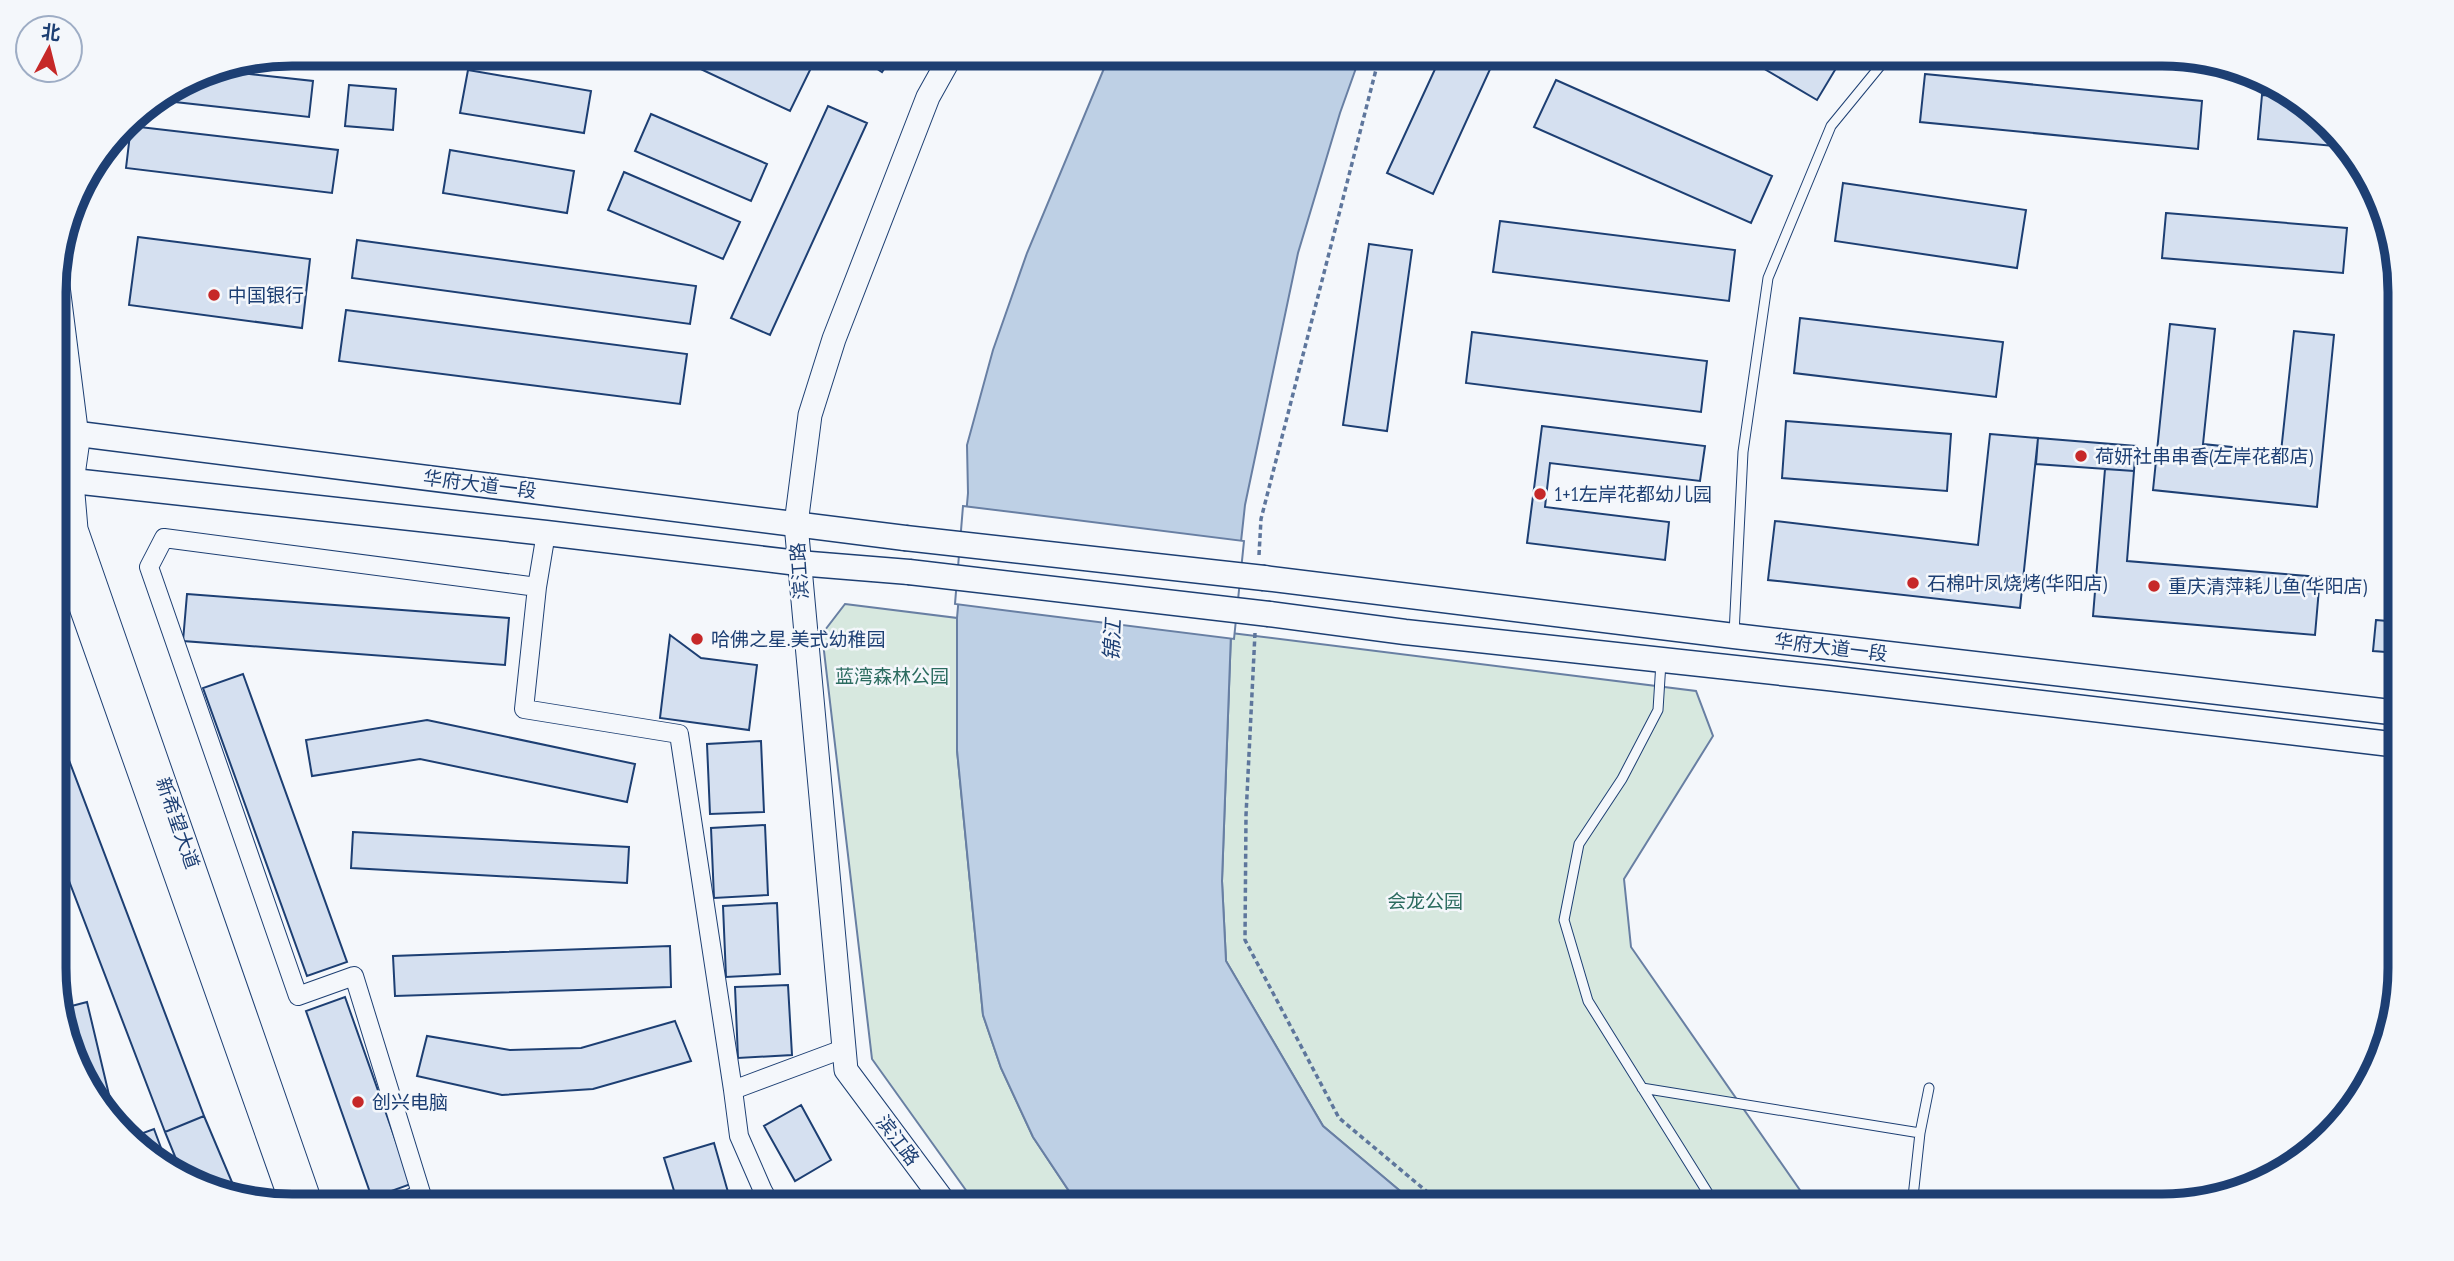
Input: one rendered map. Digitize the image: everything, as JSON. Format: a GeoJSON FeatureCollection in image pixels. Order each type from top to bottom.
{"type":"FeatureCollection","features":[{"type":"Feature","properties":{"kind":"main road","name":"华府大道一段"},"geometry":{"type":"LineString","coordinates":[[67,435],[905,538],[1261,569],[1734,636],[2388,712]]}},
{"type":"Feature","properties":{"kind":"main road"},"geometry":{"type":"LineString","coordinates":[[67,480],[798,563],[909,572],[1262,620],[1405,632],[1661,660],[2388,744]]}},
{"type":"Feature","properties":{"kind":"street","name":"滨江路"},"geometry":{"type":"LineString","coordinates":[[938,1194],[846,1070],[796,524],[810,415],[834,339],[928,97],[945,67]]}},
{"type":"Feature","properties":{"kind":"street","name":"新希望大道"},"geometry":{"type":"LineString","coordinates":[[67,491],[76,529],[307,1194]]}},
{"type":"Feature","properties":{"kind":"street"},"geometry":{"type":"LineString","coordinates":[[546,533],[537,587],[524,709],[679,734],[739,1136],[765,1194]]}},
{"type":"Feature","properties":{"kind":"street"},"geometry":{"type":"LineString","coordinates":[[422,1194],[354,976],[298,996],[149,568],[164,538],[537,587]]}},
{"type":"Feature","properties":{"kind":"street"},"geometry":{"type":"LineString","coordinates":[[67,567],[288,1194]]}},
{"type":"Feature","properties":{"kind":"street"},"geometry":{"type":"LineString","coordinates":[[733,1090],[843,1049]]}},
{"type":"Feature","properties":{"kind":"lane"},"geometry":{"type":"LineString","coordinates":[[1734,636],[1743,452],[1768,278],[1831,126],[1880,66]]}},
{"type":"Feature","properties":{"kind":"lane"},"geometry":{"type":"LineString","coordinates":[[1661,660],[1658,709],[1622,779],[1579,844],[1564,920],[1587,1001],[1708,1194]]}},
{"type":"Feature","properties":{"kind":"lane"},"geometry":{"type":"LineString","coordinates":[[1642,1088],[1920,1133]]}},
{"type":"Feature","properties":{"kind":"lane"},"geometry":{"type":"LineString","coordinates":[[1913,1194],[1920,1133],[1929,1088]]}},
{"type":"Feature","properties":{"kind":"path"},"geometry":{"type":"LineString","coordinates":[[1261,569],[1261,519],[1377,66]]}},
{"type":"Feature","properties":{"kind":"path"},"geometry":{"type":"LineString","coordinates":[[1262,620],[1246,815],[1245,940],[1339,1118],[1430,1194]]}},
{"type":"Feature","properties":{"kind":"green space","name":"蓝湾森林公园"},"geometry":{"type":"Polygon","coordinates":[[[845,604],[957,618],[957,750],[983,1015],[1001,1068],[1033,1137],[1071,1194],[969,1194],[872,1059],[822,634],[845,604]]]}},
{"type":"Feature","properties":{"kind":"green space","name":"会龙公园"},"geometry":{"type":"Polygon","coordinates":[[[1231,633],[1696,691],[1713,736],[1624,879],[1631,947],[1803,1194],[1404,1194],[1323,1126],[1226,961],[1222,881],[1231,633]]]}},
{"type":"Feature","properties":{"kind":"water","name":"锦江"},"geometry":{"type":"Polygon","coordinates":[[[1357,66],[1298,253],[1245,505],[1231,633],[1222,881],[1226,961],[1323,1126],[1404,1194],[1071,1194],[1033,1137],[1001,1068],[983,1015],[957,750],[957,618],[968,493],[967,445],[993,350],[1027,253],[1105,67],[1357,66]]]}},
{"type":"Feature","properties":{"kind":"pier"},"geometry":{"type":"Polygon","coordinates":[[[963,506],[1244,541],[1234,639],[955,604],[963,506]]]}},
{"type":"Feature","properties":{"kind":"building"},"geometry":{"type":"Polygon","coordinates":[[[1436,66],[1491,66],[1433,194],[1387,173],[1436,66]]]}},
{"type":"Feature","properties":{"kind":"building"},"geometry":{"type":"Polygon","coordinates":[[[1760,66],[1837,66],[1817,100],[1760,66]]]}},
{"type":"Feature","properties":{"kind":"building"},"geometry":{"type":"Polygon","coordinates":[[[696,67],[811,68],[790,111],[696,67]]]}},
{"type":"Feature","properties":{"kind":"building"},"geometry":{"type":"Polygon","coordinates":[[[874,67],[886,67],[882,72],[874,67]]]}},
{"type":"Feature","properties":{"kind":"building"},"geometry":{"type":"Polygon","coordinates":[[[468,70],[591,91],[584,133],[460,113],[468,70]]]}},
{"type":"Feature","properties":{"kind":"building"},"geometry":{"type":"Polygon","coordinates":[[[239,73],[313,81],[309,117],[172,102],[206,84],[239,73]]]}},
{"type":"Feature","properties":{"kind":"building"},"geometry":{"type":"Polygon","coordinates":[[[1925,74],[2202,101],[2198,149],[1920,122],[1925,74]]]}},
{"type":"Feature","properties":{"kind":"building"},"geometry":{"type":"Polygon","coordinates":[[[1556,80],[1772,176],[1751,223],[1534,127],[1556,80]]]}},
{"type":"Feature","properties":{"kind":"building"},"geometry":{"type":"Polygon","coordinates":[[[349,85],[396,89],[393,130],[345,126],[349,85]]]}},
{"type":"Feature","properties":{"kind":"building"},"geometry":{"type":"Polygon","coordinates":[[[2262,95],[2272,96],[2311,122],[2334,146],[2258,139],[2262,95]]]}},
{"type":"Feature","properties":{"kind":"building"},"geometry":{"type":"Polygon","coordinates":[[[828,106],[867,123],[770,335],[731,318],[828,106]]]}},
{"type":"Feature","properties":{"kind":"building"},"geometry":{"type":"Polygon","coordinates":[[[651,114],[767,164],[751,201],[635,151],[651,114]]]}},
{"type":"Feature","properties":{"kind":"building"},"geometry":{"type":"Polygon","coordinates":[[[139,127],[338,150],[332,193],[126,168],[130,137],[139,127]]]}},
{"type":"Feature","properties":{"kind":"building"},"geometry":{"type":"Polygon","coordinates":[[[450,150],[574,171],[567,213],[443,193],[450,150]]]}},
{"type":"Feature","properties":{"kind":"building"},"geometry":{"type":"Polygon","coordinates":[[[624,172],[740,222],[723,259],[608,210],[624,172]]]}},
{"type":"Feature","properties":{"kind":"building"},"geometry":{"type":"Polygon","coordinates":[[[1843,183],[2026,210],[2017,268],[1835,241],[1843,183]]]}},
{"type":"Feature","properties":{"kind":"building"},"geometry":{"type":"Polygon","coordinates":[[[2166,213],[2347,228],[2343,273],[2162,258],[2166,213]]]}},
{"type":"Feature","properties":{"kind":"building"},"geometry":{"type":"Polygon","coordinates":[[[1500,221],[1735,250],[1729,301],[1493,272],[1500,221]]]}},
{"type":"Feature","properties":{"kind":"building"},"geometry":{"type":"Polygon","coordinates":[[[138,237],[310,259],[302,328],[129,305],[138,237]]]}},
{"type":"Feature","properties":{"kind":"building"},"geometry":{"type":"Polygon","coordinates":[[[357,240],[696,286],[690,324],[352,278],[357,240]]]}},
{"type":"Feature","properties":{"kind":"building"},"geometry":{"type":"Polygon","coordinates":[[[1369,244],[1412,250],[1387,431],[1343,425],[1369,244]]]}},
{"type":"Feature","properties":{"kind":"building"},"geometry":{"type":"Polygon","coordinates":[[[346,310],[687,354],[680,404],[339,361],[346,310]]]}},
{"type":"Feature","properties":{"kind":"building"},"geometry":{"type":"Polygon","coordinates":[[[1800,318],[2003,342],[1996,397],[1794,373],[1800,318]]]}},
{"type":"Feature","properties":{"kind":"building"},"geometry":{"type":"Polygon","coordinates":[[[2170,324],[2215,329],[2203,444],[2281,452],[2294,331],[2334,335],[2317,507],[2153,490],[2170,324]]]}},
{"type":"Feature","properties":{"kind":"building"},"geometry":{"type":"Polygon","coordinates":[[[1472,332],[1707,361],[1701,412],[1466,383],[1472,332]]]}},
{"type":"Feature","properties":{"kind":"building"},"geometry":{"type":"Polygon","coordinates":[[[1786,421],[1951,434],[1947,491],[1782,478],[1786,421]]]}},
{"type":"Feature","properties":{"kind":"building","name":"1+1左岸花都幼儿园"},"geometry":{"type":"Polygon","coordinates":[[[1542,426],[1705,446],[1700,481],[1550,463],[1545,507],[1669,522],[1665,560],[1527,543],[1542,426]]]}},
{"type":"Feature","properties":{"kind":"building"},"geometry":{"type":"Polygon","coordinates":[[[1990,434],[2038,438],[2020,608],[1768,580],[1775,521],[1978,545],[1990,434]]]}},
{"type":"Feature","properties":{"kind":"building"},"geometry":{"type":"Polygon","coordinates":[[[2038,438],[2136,446],[2134,471],[2036,464],[2038,438]]]}},
{"type":"Feature","properties":{"kind":"building"},"geometry":{"type":"Polygon","coordinates":[[[2105,469],[2134,471],[2127,561],[2320,577],[2315,635],[2093,616],[2105,469]]]}},
{"type":"Feature","properties":{"kind":"building"},"geometry":{"type":"Polygon","coordinates":[[[187,594],[509,618],[505,665],[183,641],[187,594]]]}},
{"type":"Feature","properties":{"kind":"building"},"geometry":{"type":"Polygon","coordinates":[[[2376,620],[2388,621],[2388,652],[2373,651],[2376,620]]]}},
{"type":"Feature","properties":{"kind":"building"},"geometry":{"type":"Polygon","coordinates":[[[670,635],[701,658],[757,665],[749,730],[660,718],[670,635]]]}},
{"type":"Feature","properties":{"kind":"building"},"geometry":{"type":"Polygon","coordinates":[[[243,674],[347,962],[307,976],[203,688],[243,674]]]}},
{"type":"Feature","properties":{"kind":"building"},"geometry":{"type":"Polygon","coordinates":[[[427,720],[635,764],[627,802],[420,759],[312,776],[306,740],[427,720]]]}},
{"type":"Feature","properties":{"kind":"building"},"geometry":{"type":"Polygon","coordinates":[[[761,741],[764,812],[710,814],[707,744],[761,741]]]}},
{"type":"Feature","properties":{"kind":"building"},"geometry":{"type":"Polygon","coordinates":[[[66,753],[204,1116],[165,1132],[66,874],[66,753]]]}},
{"type":"Feature","properties":{"kind":"building"},"geometry":{"type":"Polygon","coordinates":[[[765,825],[768,895],[714,898],[711,828],[765,825]]]}},
{"type":"Feature","properties":{"kind":"building"},"geometry":{"type":"Polygon","coordinates":[[[353,832],[629,847],[627,883],[351,868],[353,832]]]}},
{"type":"Feature","properties":{"kind":"building"},"geometry":{"type":"Polygon","coordinates":[[[777,903],[780,974],[726,977],[723,906],[777,903]]]}},
{"type":"Feature","properties":{"kind":"building"},"geometry":{"type":"Polygon","coordinates":[[[670,946],[671,987],[395,996],[393,956],[670,946]]]}},
{"type":"Feature","properties":{"kind":"building"},"geometry":{"type":"Polygon","coordinates":[[[788,985],[792,1055],[738,1058],[735,987],[788,985]]]}},
{"type":"Feature","properties":{"kind":"building"},"geometry":{"type":"Polygon","coordinates":[[[345,997],[411,1184],[383,1194],[371,1194],[306,1011],[345,997]]]}},
{"type":"Feature","properties":{"kind":"building"},"geometry":{"type":"Polygon","coordinates":[[[87,1002],[110,1099],[97,1082],[84,1055],[70,1006],[87,1002]]]}},
{"type":"Feature","properties":{"kind":"building"},"geometry":{"type":"Polygon","coordinates":[[[675,1021],[691,1061],[593,1089],[502,1095],[417,1076],[427,1036],[510,1050],[581,1048],[675,1021]]]}},
{"type":"Feature","properties":{"kind":"building"},"geometry":{"type":"Polygon","coordinates":[[[801,1105],[831,1160],[795,1181],[764,1126],[801,1105]]]}},
{"type":"Feature","properties":{"kind":"building"},"geometry":{"type":"Polygon","coordinates":[[[204,1116],[234,1186],[192,1171],[177,1162],[165,1132],[204,1116]]]}},
{"type":"Feature","properties":{"kind":"building"},"geometry":{"type":"Polygon","coordinates":[[[154,1129],[163,1153],[143,1139],[139,1135],[154,1129]]]}},
{"type":"Feature","properties":{"kind":"building"},"geometry":{"type":"Polygon","coordinates":[[[714,1143],[728,1192],[675,1194],[664,1158],[714,1143]]]}},
{"type":"Feature","properties":{"kind":"place","name":"中国银行"},"geometry":{"type":"Point","coordinates":[214,295]}},
{"type":"Feature","properties":{"kind":"place","name":"荷妍社串串香(左岸花都店)"},"geometry":{"type":"Point","coordinates":[2081,456]}},
{"type":"Feature","properties":{"kind":"place","name":"1+1左岸花都幼儿园"},"geometry":{"type":"Point","coordinates":[1540,494]}},
{"type":"Feature","properties":{"kind":"place","name":"石棉叶凤烧烤(华阳店)"},"geometry":{"type":"Point","coordinates":[1913,583]}},
{"type":"Feature","properties":{"kind":"place","name":"重庆清萍耗儿鱼(华阳店)"},"geometry":{"type":"Point","coordinates":[2154,586]}},
{"type":"Feature","properties":{"kind":"place","name":"哈佛之星.美式幼稚园"},"geometry":{"type":"Point","coordinates":[697,639]}},
{"type":"Feature","properties":{"kind":"place","name":"创兴电脑"},"geometry":{"type":"Point","coordinates":[358,1102]}}]}
